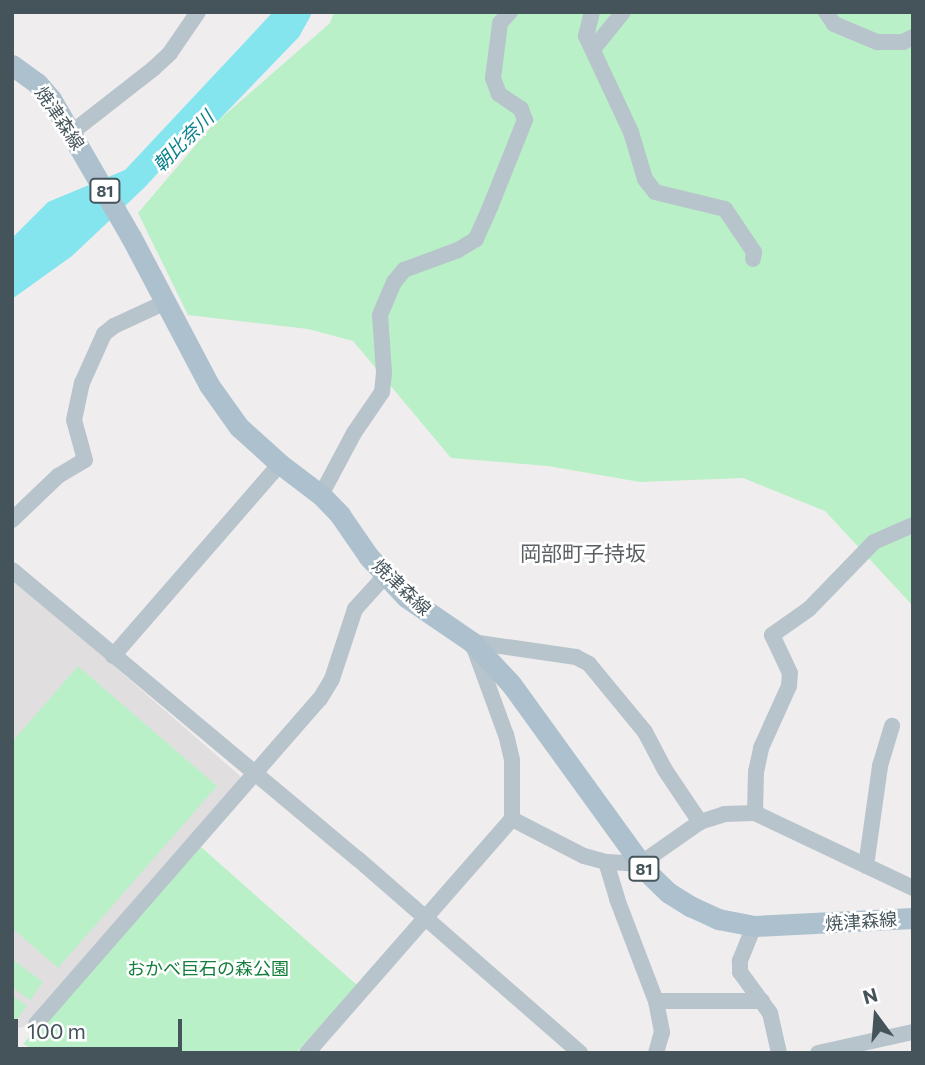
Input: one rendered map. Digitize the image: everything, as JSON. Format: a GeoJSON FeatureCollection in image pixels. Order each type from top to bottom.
{"type":"FeatureCollection","features":[{"type":"Feature","properties":{"kind":"main road","name":"焼津森線"},"geometry":{"type":"LineString","coordinates":[[12,65],[37,83],[51,99],[131,237],[221,404],[255,443],[321,495],[405,597],[472,642],[525,701],[640,864],[669,893],[718,919],[754,926],[913,918]]}},
{"type":"Feature","properties":{"kind":"street"},"geometry":{"type":"LineString","coordinates":[[75,139],[170,53],[198,12]]}},
{"type":"Feature","properties":{"kind":"street"},"geometry":{"type":"LineString","coordinates":[[321,495],[354,433],[382,392],[384,373],[380,315],[394,282],[404,270],[458,250],[476,239],[492,205],[525,120],[521,109],[499,94],[493,78],[500,23],[510,12]]}},
{"type":"Feature","properties":{"kind":"street"},"geometry":{"type":"LineString","coordinates":[[592,12],[586,36],[594,48],[631,132],[645,179],[655,192],[725,209],[754,252],[753,259]]}},
{"type":"Feature","properties":{"kind":"street"},"geometry":{"type":"LineString","coordinates":[[594,48],[623,12]]}},
{"type":"Feature","properties":{"kind":"street"},"geometry":{"type":"LineString","coordinates":[[826,12],[834,24],[877,42],[903,42],[913,37]]}},
{"type":"Feature","properties":{"kind":"street"},"geometry":{"type":"LineString","coordinates":[[12,520],[58,477],[85,460],[75,420],[82,383],[104,334],[114,326],[166,302]]}},
{"type":"Feature","properties":{"kind":"street"},"geometry":{"type":"LineString","coordinates":[[113,656],[280,464]]}},
{"type":"Feature","properties":{"kind":"street"},"geometry":{"type":"LineString","coordinates":[[755,813],[756,772],[761,748],[789,686],[790,673],[772,635],[809,609],[874,542],[913,525]]}},
{"type":"Feature","properties":{"kind":"street"},"geometry":{"type":"LineString","coordinates":[[12,570],[358,859],[580,1053]]}},
{"type":"Feature","properties":{"kind":"street"},"geometry":{"type":"LineString","coordinates":[[36,1024],[320,699],[332,678],[355,609],[385,576]]}},
{"type":"Feature","properties":{"kind":"street"},"geometry":{"type":"LineString","coordinates":[[307,1053],[512,818],[512,760],[506,735],[472,642],[576,657],[589,664],[645,732],[665,770],[700,822]]}},
{"type":"Feature","properties":{"kind":"street"},"geometry":{"type":"LineString","coordinates":[[866,866],[880,766],[892,726]]}},
{"type":"Feature","properties":{"kind":"street"},"geometry":{"type":"LineString","coordinates":[[512,818],[584,856],[606,862],[640,864],[700,822],[724,814],[755,813],[913,888]]}},
{"type":"Feature","properties":{"kind":"street"},"geometry":{"type":"LineString","coordinates":[[606,862],[617,900],[656,1001],[662,1032],[656,1053]]}},
{"type":"Feature","properties":{"kind":"street"},"geometry":{"type":"LineString","coordinates":[[754,926],[740,961],[740,972],[770,1013],[779,1053]]}},
{"type":"Feature","properties":{"kind":"street"},"geometry":{"type":"LineString","coordinates":[[656,1001],[762,1001]]}},
{"type":"Feature","properties":{"kind":"street"},"geometry":{"type":"LineString","coordinates":[[818,1053],[913,1032]]}},
{"type":"Feature","properties":{"kind":"shaded area"},"geometry":{"type":"Polygon","coordinates":[[[12,577],[240,776],[240,783],[29,1025],[20,1028],[12,1025],[12,577]]]}},
{"type":"Feature","properties":{"kind":"green space"},"geometry":{"type":"Polygon","coordinates":[[[334,12],[913,12],[913,606],[825,511],[743,478],[640,482],[548,466],[451,458],[353,341],[308,329],[188,315],[138,213],[211,127],[330,23],[334,12]]]}},
{"type":"Feature","properties":{"kind":"green space"},"geometry":{"type":"Polygon","coordinates":[[[78,666],[217,786],[58,968],[12,928],[12,742],[78,666]]]}},
{"type":"Feature","properties":{"kind":"green space","name":"おかべ巨石の森公園"},"geometry":{"type":"Polygon","coordinates":[[[201,847],[357,985],[296,1053],[41,1053],[23,1044],[201,847]]]}},
{"type":"Feature","properties":{"kind":"green space"},"geometry":{"type":"Polygon","coordinates":[[[12,959],[43,982],[30,1000],[12,987],[12,959]]]}},
{"type":"Feature","properties":{"kind":"green space"},"geometry":{"type":"Polygon","coordinates":[[[12,995],[27,1006],[13,1024],[12,1023],[12,995]]]}},
{"type":"Feature","properties":{"kind":"water"},"geometry":{"type":"Polygon","coordinates":[[[273,12],[305,12],[145,187],[72,256],[12,299],[12,238],[48,202],[125,170],[273,12]]]}},
{"type":"Feature","properties":{"kind":"waterway","name":"朝比奈川"},"geometry":{"type":"LineString","coordinates":[[211,112],[290,30],[300,12]]}},
{"type":"Feature","properties":{"kind":"district","name":"岡部町子持坂"},"geometry":{"type":"Point","coordinates":[583,553]}}]}
